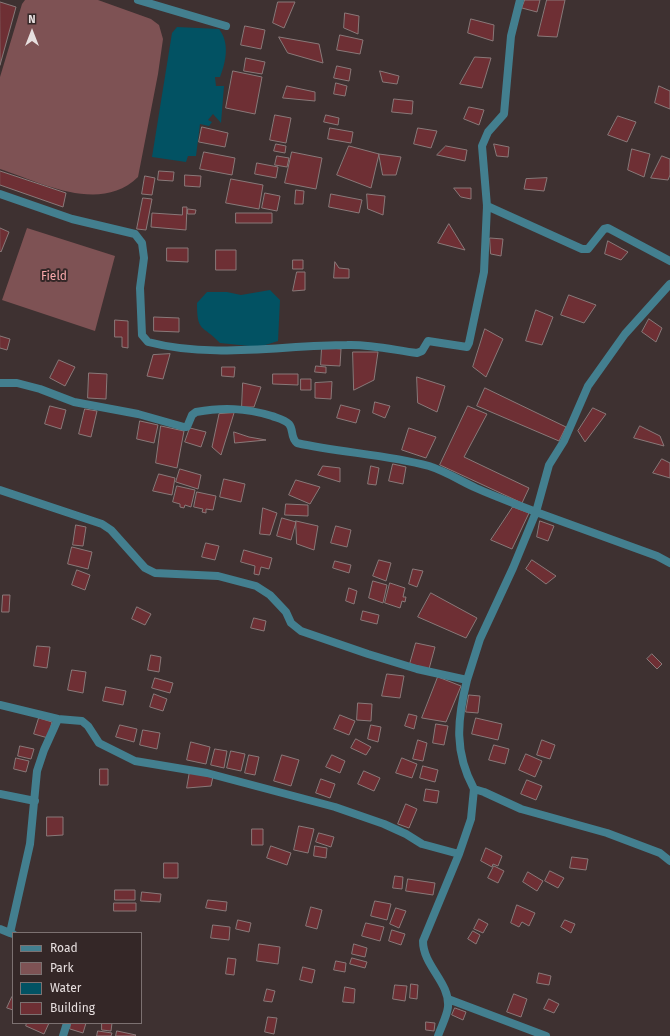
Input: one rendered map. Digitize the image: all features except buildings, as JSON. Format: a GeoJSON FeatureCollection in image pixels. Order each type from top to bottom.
{"type":"FeatureCollection","features":[{"type":"Feature","properties":{"kind":"street"},"geometry":{"type":"LineString","coordinates":[[138,0],[226,26]]}},
{"type":"Feature","properties":{"kind":"street"},"geometry":{"type":"LineString","coordinates":[[0,194],[72,219],[135,234],[142,243],[144,258],[140,288],[143,338],[148,342],[172,347],[229,350],[350,344],[417,353],[422,351],[428,341],[467,347],[470,343],[484,272],[487,206],[482,146],[488,132],[504,114],[511,36],[520,0]]}},
{"type":"Feature","properties":{"kind":"street"},"geometry":{"type":"LineString","coordinates":[[487,206],[582,249],[588,249],[604,229],[608,228],[670,261]]}},
{"type":"Feature","properties":{"kind":"street"},"geometry":{"type":"LineString","coordinates":[[438,1036],[448,1008],[448,998],[444,987],[425,956],[423,941],[471,819],[474,789],[467,774],[458,740],[460,711],[467,680],[480,639],[513,568],[536,512],[550,466],[564,441],[588,386],[625,334],[670,284]]}},
{"type":"Feature","properties":{"kind":"street"},"geometry":{"type":"LineString","coordinates":[[0,383],[17,384],[40,389],[74,402],[138,414],[184,427],[187,427],[192,415],[196,412],[228,409],[250,410],[284,420],[289,424],[293,440],[297,443],[326,449],[360,452],[399,459],[431,467],[485,492],[657,556],[670,563]]}},
{"type":"Feature","properties":{"kind":"street"},"geometry":{"type":"LineString","coordinates":[[0,490],[102,524],[111,530],[145,568],[155,573],[218,576],[256,586],[270,595],[286,612],[291,623],[300,631],[382,658],[467,680]]}},
{"type":"Feature","properties":{"kind":"street"},"geometry":{"type":"LineString","coordinates":[[0,705],[86,723],[99,743],[135,761],[207,773],[335,807],[384,824],[406,834],[422,844],[458,854]]}},
{"type":"Feature","properties":{"kind":"street"},"geometry":{"type":"LineString","coordinates":[[0,929],[11,933],[30,844],[36,801],[37,771],[44,750],[58,718]]}},
{"type":"Feature","properties":{"kind":"street"},"geometry":{"type":"LineString","coordinates":[[474,789],[521,809],[607,834],[660,853],[670,860]]}},
{"type":"Feature","properties":{"kind":"street"},"geometry":{"type":"LineString","coordinates":[[0,794],[36,801]]}},
{"type":"Feature","properties":{"kind":"street"},"geometry":{"type":"LineString","coordinates":[[448,998],[546,1036]]}},
{"type":"Feature","properties":{"kind":"street"},"geometry":{"type":"LineString","coordinates":[[62,1036],[67,1024]]}},
{"type":"Feature","properties":{"kind":"green space"},"geometry":{"type":"Polygon","coordinates":[[[25,0],[98,0],[151,19],[159,25],[163,39],[158,74],[138,177],[123,188],[106,193],[89,194],[70,192],[0,169],[0,77],[22,4],[25,0]]]}},
{"type":"Feature","properties":{"kind":"green space","name":"Field"},"geometry":{"type":"Polygon","coordinates":[[[27,228],[115,256],[95,331],[2,300],[27,228]]]}},
{"type":"Feature","properties":{"kind":"water"},"geometry":{"type":"Polygon","coordinates":[[[177,27],[219,29],[225,40],[226,46],[225,59],[220,77],[215,77],[216,86],[224,86],[221,123],[213,114],[208,120],[212,122],[209,126],[200,124],[196,156],[188,156],[186,162],[152,157],[172,33],[177,27]]]}},
{"type":"Feature","properties":{"kind":"water"},"geometry":{"type":"Polygon","coordinates":[[[270,290],[280,300],[278,341],[259,347],[220,343],[200,324],[197,313],[197,303],[207,292],[227,292],[241,295],[270,290]]]}}]}
